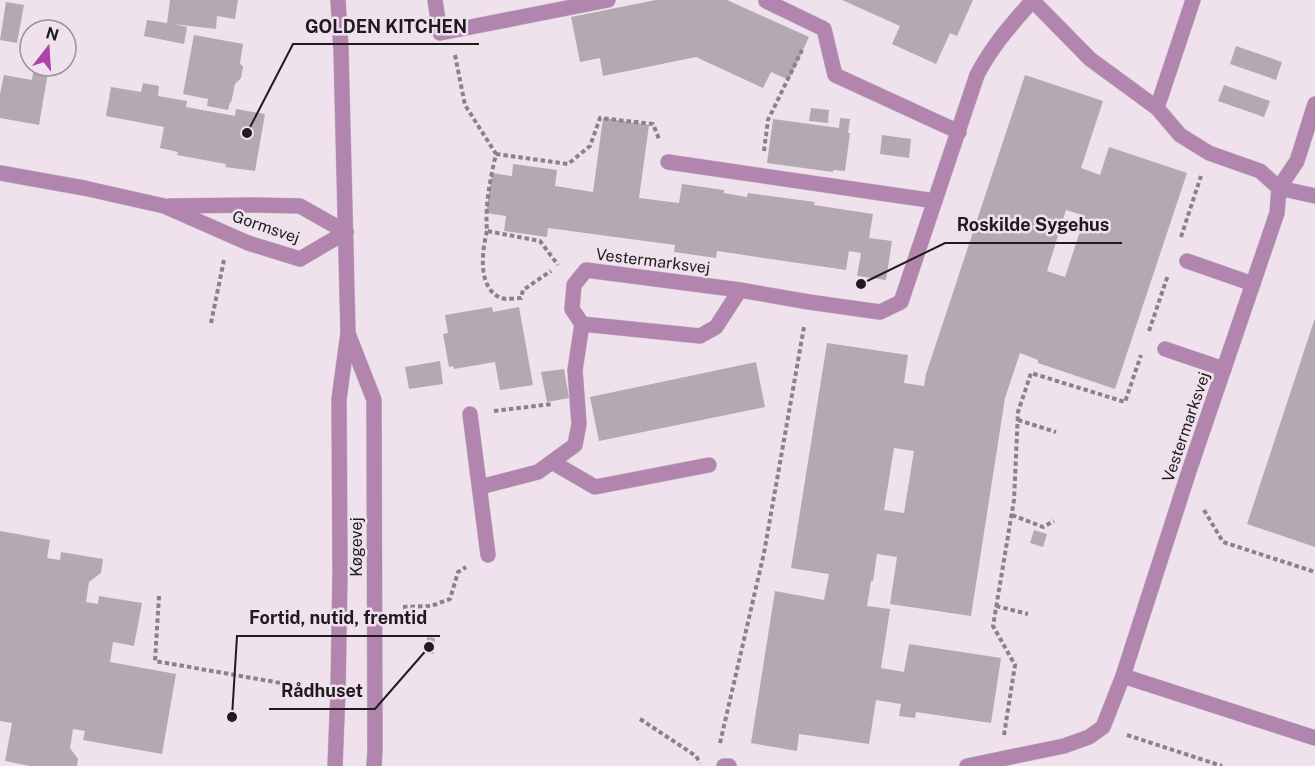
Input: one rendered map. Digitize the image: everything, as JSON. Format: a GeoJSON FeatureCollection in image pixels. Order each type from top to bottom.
{"type":"FeatureCollection","features":[{"type":"Feature","properties":{"kind":"street","name":"Køgevej"},"geometry":{"type":"LineString","coordinates":[[335,766],[340,573],[339,399],[348,333],[338,0]]}},
{"type":"Feature","properties":{"kind":"street"},"geometry":{"type":"LineString","coordinates":[[435,0],[440,33],[608,0]]}},
{"type":"Feature","properties":{"kind":"street"},"geometry":{"type":"LineString","coordinates":[[1157,108],[1193,0]]}},
{"type":"Feature","properties":{"kind":"street"},"geometry":{"type":"LineString","coordinates":[[766,1],[824,29],[835,75],[959,132]]}},
{"type":"Feature","properties":{"kind":"street","name":"Vestermarksvej"},"geometry":{"type":"LineString","coordinates":[[574,285],[586,270],[740,290],[880,312],[901,302],[977,75],[987,55],[1032,1],[1090,59],[1157,108],[1180,135],[1209,153],[1260,171],[1279,188],[1315,196]]}},
{"type":"Feature","properties":{"kind":"street"},"geometry":{"type":"LineString","coordinates":[[1279,188],[1297,161],[1315,104]]}},
{"type":"Feature","properties":{"kind":"street"},"geometry":{"type":"LineString","coordinates":[[668,162],[935,201]]}},
{"type":"Feature","properties":{"kind":"street","name":"Gormsvej"},"geometry":{"type":"LineString","coordinates":[[0,173],[84,188],[164,206],[248,243],[300,259],[346,232]]}},
{"type":"Feature","properties":{"kind":"street","name":"Vestermarksvej"},"geometry":{"type":"LineString","coordinates":[[1103,727],[1123,676],[1186,480],[1277,213],[1279,188]]}},
{"type":"Feature","properties":{"kind":"street","name":"Gormsvej"},"geometry":{"type":"LineString","coordinates":[[164,206],[300,206],[346,232]]}},
{"type":"Feature","properties":{"kind":"street"},"geometry":{"type":"LineString","coordinates":[[1187,261],[1253,284]]}},
{"type":"Feature","properties":{"kind":"street"},"geometry":{"type":"LineString","coordinates":[[480,487],[538,472],[575,445],[579,424],[575,370],[582,324],[572,309],[574,285]]}},
{"type":"Feature","properties":{"kind":"street"},"geometry":{"type":"LineString","coordinates":[[582,324],[700,336],[716,327],[740,290]]}},
{"type":"Feature","properties":{"kind":"street","name":"Køgevej"},"geometry":{"type":"LineString","coordinates":[[348,333],[375,400],[374,766]]}},
{"type":"Feature","properties":{"kind":"street"},"geometry":{"type":"LineString","coordinates":[[1165,349],[1224,369]]}},
{"type":"Feature","properties":{"kind":"street"},"geometry":{"type":"LineString","coordinates":[[470,414],[488,555]]}},
{"type":"Feature","properties":{"kind":"street"},"geometry":{"type":"LineString","coordinates":[[552,462],[595,487],[709,465]]}},
{"type":"Feature","properties":{"kind":"street"},"geometry":{"type":"LineString","coordinates":[[1123,676],[1315,738]]}},
{"type":"Feature","properties":{"kind":"street"},"geometry":{"type":"LineString","coordinates":[[967,766],[1064,746],[1089,737],[1103,727]]}},
{"type":"Feature","properties":{"kind":"path"},"geometry":{"type":"LineString","coordinates":[[762,176],[768,120],[814,24]]}},
{"type":"Feature","properties":{"kind":"path"},"geometry":{"type":"LineString","coordinates":[[440,33],[453,48],[465,105],[496,154],[486,213],[487,231],[482,249],[483,271],[490,290],[502,299],[520,298],[523,290],[558,265]]}},
{"type":"Feature","properties":{"kind":"path"},"geometry":{"type":"LineString","coordinates":[[496,154],[568,164],[590,146],[600,118],[653,124],[668,162]]}},
{"type":"Feature","properties":{"kind":"path"},"geometry":{"type":"LineString","coordinates":[[1177,246],[1209,153]]}},
{"type":"Feature","properties":{"kind":"path"},"geometry":{"type":"LineString","coordinates":[[487,231],[540,241],[574,285]]}},
{"type":"Feature","properties":{"kind":"path"},"geometry":{"type":"LineString","coordinates":[[211,323],[230,235]]}},
{"type":"Feature","properties":{"kind":"path"},"geometry":{"type":"LineString","coordinates":[[1149,331],[1170,267]]}},
{"type":"Feature","properties":{"kind":"path"},"geometry":{"type":"LineString","coordinates":[[726,766],[720,741],[764,553],[809,302]]}},
{"type":"Feature","properties":{"kind":"path"},"geometry":{"type":"LineString","coordinates":[[1000,759],[1015,665],[993,626],[1014,500],[1018,412],[1031,373],[1125,402],[1142,352]]}},
{"type":"Feature","properties":{"kind":"path"},"geometry":{"type":"LineString","coordinates":[[470,414],[542,404],[578,403]]}},
{"type":"Feature","properties":{"kind":"path"},"geometry":{"type":"LineString","coordinates":[[1018,420],[1056,432]]}},
{"type":"Feature","properties":{"kind":"path"},"geometry":{"type":"LineString","coordinates":[[1186,480],[1223,542],[1315,572]]}},
{"type":"Feature","properties":{"kind":"path"},"geometry":{"type":"LineString","coordinates":[[1012,515],[1043,526],[1054,521]]}},
{"type":"Feature","properties":{"kind":"path"},"geometry":{"type":"LineString","coordinates":[[403,607],[431,606],[450,599],[458,572],[488,555]]}},
{"type":"Feature","properties":{"kind":"path"},"geometry":{"type":"LineString","coordinates":[[159,597],[155,661],[338,691]]}},
{"type":"Feature","properties":{"kind":"path"},"geometry":{"type":"LineString","coordinates":[[996,606],[1028,614]]}},
{"type":"Feature","properties":{"kind":"path"},"geometry":{"type":"LineString","coordinates":[[640,719],[696,756],[702,766]]}},
{"type":"Feature","properties":{"kind":"path"},"geometry":{"type":"LineString","coordinates":[[1103,727],[1222,766]]}},
{"type":"Feature","properties":{"kind":"building"},"geometry":{"type":"Polygon","coordinates":[[[170,0],[238,0],[235,19],[217,16],[216,29],[173,24],[187,27],[184,44],[144,36],[147,20],[167,23],[170,0]]]}},
{"type":"Feature","properties":{"kind":"building"},"geometry":{"type":"Polygon","coordinates":[[[656,0],[727,0],[809,37],[789,80],[771,72],[763,88],[696,57],[603,76],[600,58],[580,62],[571,17],[656,0]]]}},
{"type":"Feature","properties":{"kind":"building"},"geometry":{"type":"Polygon","coordinates":[[[842,0],[973,0],[957,36],[950,33],[936,64],[892,44],[900,26],[842,0]]]}},
{"type":"Feature","properties":{"kind":"building"},"geometry":{"type":"Polygon","coordinates":[[[6,2],[24,5],[22,18],[18,18],[17,43],[0,40],[6,2]]]}},
{"type":"Feature","properties":{"kind":"building"},"geometry":{"type":"Polygon","coordinates":[[[194,35],[243,44],[240,63],[243,67],[241,78],[235,84],[228,110],[207,106],[208,99],[183,94],[194,35]]]}},
{"type":"Feature","properties":{"kind":"building"},"geometry":{"type":"Polygon","coordinates":[[[1236,46],[1282,62],[1276,80],[1230,64],[1236,46]]]}},
{"type":"Feature","properties":{"kind":"building"},"geometry":{"type":"Polygon","coordinates":[[[4,75],[32,80],[32,78],[47,78],[39,125],[0,118],[0,94],[4,75]]]}},
{"type":"Feature","properties":{"kind":"building"},"geometry":{"type":"Polygon","coordinates":[[[1025,75],[1103,101],[1081,168],[1100,175],[1109,147],[1187,173],[1115,389],[1038,363],[1038,360],[1020,353],[1005,398],[971,616],[890,604],[897,557],[877,554],[867,606],[890,609],[881,668],[904,672],[909,644],[1001,658],[991,723],[916,712],[915,718],[899,716],[901,704],[876,700],[869,744],[799,734],[797,751],[751,743],[775,591],[824,600],[829,574],[791,568],[827,343],[908,355],[904,383],[924,386],[926,374],[1025,75]],[[1066,210],[1047,271],[1065,277],[1085,216],[1066,210]],[[894,448],[884,510],[904,513],[914,451],[894,448]]]}},
{"type":"Feature","properties":{"kind":"building"},"geometry":{"type":"Polygon","coordinates":[[[143,83],[159,86],[158,96],[187,101],[186,107],[235,116],[236,109],[265,114],[255,171],[225,167],[226,164],[177,155],[178,152],[160,148],[164,127],[106,116],[111,87],[141,92],[143,83]]]}},
{"type":"Feature","properties":{"kind":"building"},"geometry":{"type":"Polygon","coordinates":[[[1224,85],[1270,101],[1264,117],[1218,101],[1224,85]]]}},
{"type":"Feature","properties":{"kind":"building"},"geometry":{"type":"Polygon","coordinates":[[[811,108],[829,110],[828,123],[809,121],[811,108]]]}},
{"type":"Feature","properties":{"kind":"building"},"geometry":{"type":"Polygon","coordinates":[[[603,118],[649,125],[639,198],[679,203],[682,184],[724,190],[724,193],[747,197],[748,193],[815,202],[814,205],[873,214],[869,238],[892,241],[886,280],[857,276],[861,253],[849,251],[846,270],[717,251],[716,258],[674,252],[675,245],[548,228],[547,237],[504,231],[506,216],[486,213],[492,173],[512,176],[513,164],[557,170],[555,186],[593,192],[603,118]]]}},
{"type":"Feature","properties":{"kind":"building"},"geometry":{"type":"Polygon","coordinates":[[[840,118],[850,119],[845,171],[833,170],[833,172],[767,163],[773,119],[839,128],[840,118]]]}},
{"type":"Feature","properties":{"kind":"building"},"geometry":{"type":"Polygon","coordinates":[[[882,135],[911,139],[909,158],[880,154],[882,135]]]}},
{"type":"Feature","properties":{"kind":"building"},"geometry":{"type":"Polygon","coordinates":[[[492,307],[493,312],[519,307],[533,385],[500,390],[495,362],[454,369],[453,366],[449,367],[443,334],[448,333],[445,315],[492,307]]]}},
{"type":"Feature","properties":{"kind":"building"},"geometry":{"type":"Polygon","coordinates":[[[1315,318],[1315,547],[1247,524],[1315,318]]]}},
{"type":"Feature","properties":{"kind":"building"},"geometry":{"type":"Polygon","coordinates":[[[440,361],[443,384],[409,389],[405,367],[440,361]]]}},
{"type":"Feature","properties":{"kind":"building"},"geometry":{"type":"Polygon","coordinates":[[[756,362],[765,407],[599,441],[590,397],[756,362]]]}},
{"type":"Feature","properties":{"kind":"building"},"geometry":{"type":"Polygon","coordinates":[[[564,369],[569,398],[547,402],[541,372],[564,369]]]}},
{"type":"Feature","properties":{"kind":"building"},"geometry":{"type":"Polygon","coordinates":[[[1034,530],[1047,534],[1043,547],[1030,543],[1034,530]]]}},
{"type":"Feature","properties":{"kind":"building"},"geometry":{"type":"Polygon","coordinates":[[[0,531],[50,540],[47,558],[60,560],[61,552],[103,559],[101,573],[89,582],[86,602],[98,604],[99,596],[142,603],[134,646],[113,642],[110,662],[176,674],[162,754],[83,740],[85,731],[73,729],[70,748],[78,759],[77,766],[30,766],[5,761],[12,723],[0,721],[0,531]]]}},
{"type":"Feature","properties":{"kind":"building"},"geometry":{"type":"Polygon","coordinates":[[[427,637],[435,638],[434,654],[426,654],[427,637]]]}},
{"type":"Feature","properties":{"kind":"place","name":"GOLDEN KITCHEN"},"geometry":{"type":"Point","coordinates":[247,133]}},
{"type":"Feature","properties":{"kind":"place","name":"Roskilde Sygehus"},"geometry":{"type":"Point","coordinates":[861,284]}},
{"type":"Feature","properties":{"kind":"place","name":"Rådhuset"},"geometry":{"type":"Point","coordinates":[429,647]}},
{"type":"Feature","properties":{"kind":"place","name":"Fortid, nutid, fremtid"},"geometry":{"type":"Point","coordinates":[232,717]}}]}
